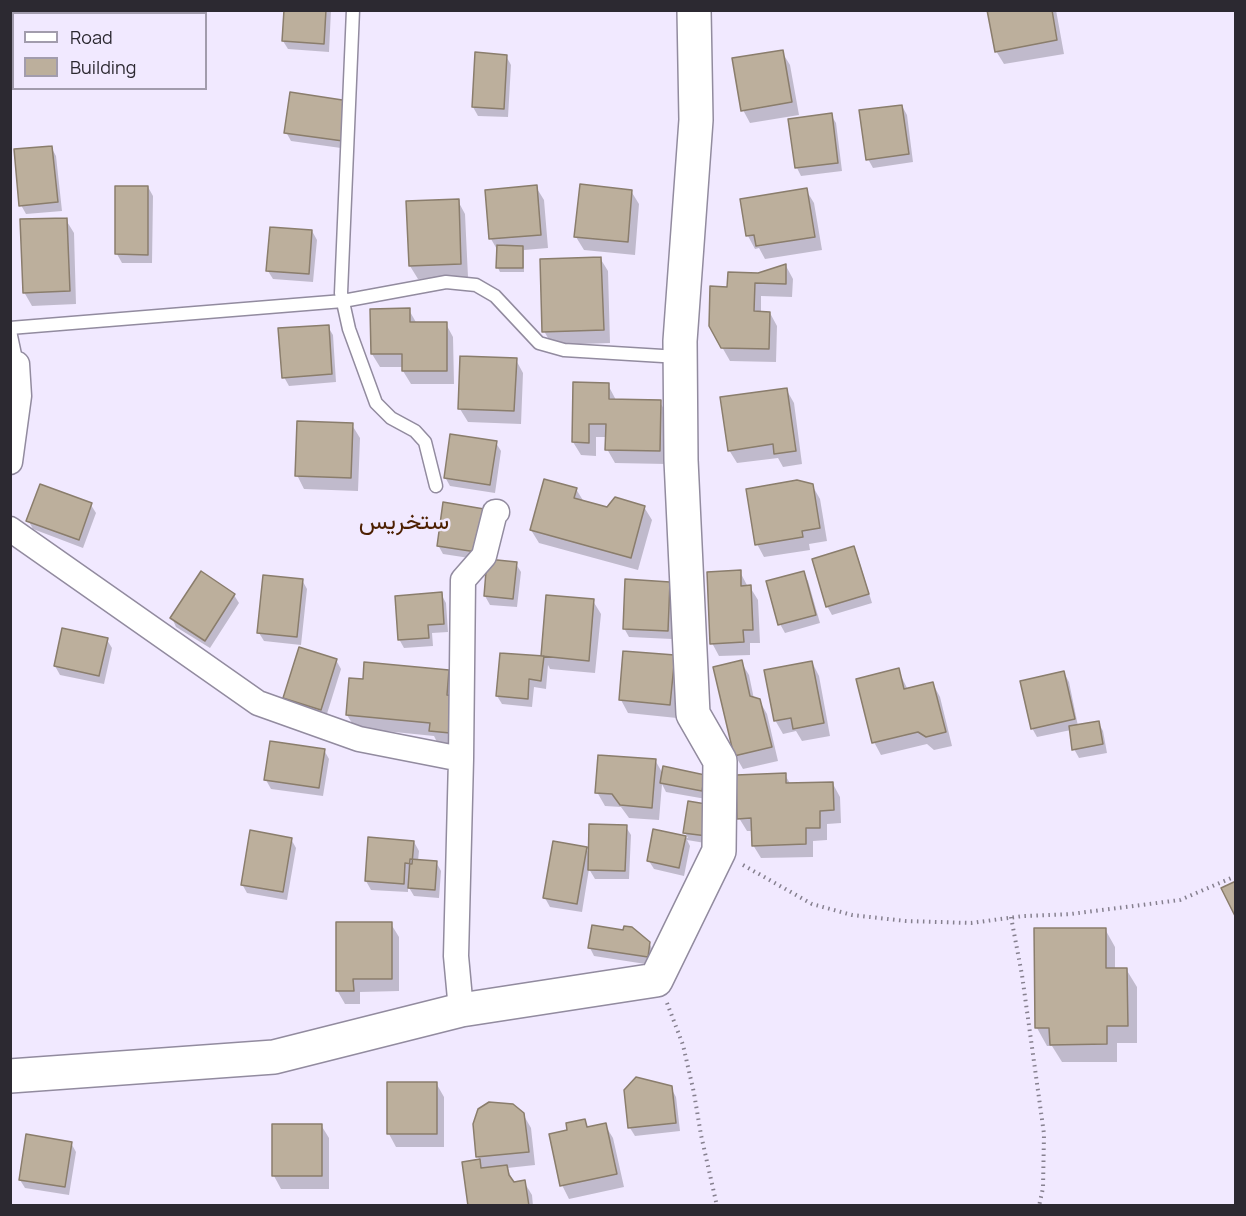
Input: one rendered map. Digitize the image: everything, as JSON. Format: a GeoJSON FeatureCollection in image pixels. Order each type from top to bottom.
{"type":"FeatureCollection","features":[{"type":"Feature","properties":{"kind":"street"},"geometry":{"type":"LineString","coordinates":[[10,1076],[274,1057],[460,1010],[656,980],[718,851],[720,761],[693,714],[681,460],[680,357],[696,120],[694,10]]}},
{"type":"Feature","properties":{"kind":"street"},"geometry":{"type":"LineString","coordinates":[[10,462],[19,396],[14,364]]}},
{"type":"Feature","properties":{"kind":"street"},"geometry":{"type":"LineString","coordinates":[[460,1010],[456,956],[463,580],[484,556],[495,512],[497,512]]}},
{"type":"Feature","properties":{"kind":"street"},"geometry":{"type":"LineString","coordinates":[[10,529],[258,703],[359,739],[461,759]]}},
{"type":"Feature","properties":{"kind":"lane"},"geometry":{"type":"LineString","coordinates":[[353,10],[341,293],[349,328],[376,403],[391,418],[415,431],[425,442],[436,486]]}},
{"type":"Feature","properties":{"kind":"lane"},"geometry":{"type":"LineString","coordinates":[[14,364],[10,330],[343,301],[446,282],[476,285],[495,296],[538,343],[564,350],[680,357]]}},
{"type":"Feature","properties":{"kind":"path"},"geometry":{"type":"LineString","coordinates":[[718,851],[812,904],[852,915],[906,921],[971,922],[1071,914],[1180,900],[1236,876]]}},
{"type":"Feature","properties":{"kind":"path"},"geometry":{"type":"LineString","coordinates":[[1011,917],[1022,975],[1044,1134],[1043,1188],[1039,1206]]}},
{"type":"Feature","properties":{"kind":"path"},"geometry":{"type":"LineString","coordinates":[[656,980],[670,1008],[683,1045],[717,1206]]}},
{"type":"Feature","properties":{"kind":"building"},"geometry":{"type":"Polygon","coordinates":[[[72,10],[114,10],[114,12],[72,12],[72,10]]]}},
{"type":"Feature","properties":{"kind":"building"},"geometry":{"type":"Polygon","coordinates":[[[284,10],[326,10],[324,44],[282,41],[284,10]]]}},
{"type":"Feature","properties":{"kind":"building"},"geometry":{"type":"Polygon","coordinates":[[[987,10],[1052,10],[1057,40],[995,52],[987,10]]]}},
{"type":"Feature","properties":{"kind":"building"},"geometry":{"type":"Polygon","coordinates":[[[783,50],[792,102],[741,111],[732,58],[783,50]]]}},
{"type":"Feature","properties":{"kind":"building"},"geometry":{"type":"Polygon","coordinates":[[[475,52],[507,55],[504,109],[472,107],[475,52]]]}},
{"type":"Feature","properties":{"kind":"building"},"geometry":{"type":"Polygon","coordinates":[[[290,92],[349,101],[343,141],[284,133],[290,92]]]}},
{"type":"Feature","properties":{"kind":"building"},"geometry":{"type":"Polygon","coordinates":[[[902,105],[909,154],[866,160],[859,110],[902,105]]]}},
{"type":"Feature","properties":{"kind":"building"},"geometry":{"type":"Polygon","coordinates":[[[832,113],[838,163],[795,168],[788,119],[832,113]]]}},
{"type":"Feature","properties":{"kind":"building"},"geometry":{"type":"Polygon","coordinates":[[[52,146],[58,202],[19,206],[14,149],[52,146]]]}},
{"type":"Feature","properties":{"kind":"building"},"geometry":{"type":"Polygon","coordinates":[[[580,184],[632,190],[628,242],[574,237],[580,184]]]}},
{"type":"Feature","properties":{"kind":"building"},"geometry":{"type":"Polygon","coordinates":[[[537,185],[541,235],[489,239],[485,190],[537,185]]]}},
{"type":"Feature","properties":{"kind":"building"},"geometry":{"type":"Polygon","coordinates":[[[115,186],[148,186],[148,255],[115,254],[115,186]]]}},
{"type":"Feature","properties":{"kind":"building"},"geometry":{"type":"Polygon","coordinates":[[[807,188],[815,237],[756,246],[754,235],[746,236],[740,199],[807,188]]]}},
{"type":"Feature","properties":{"kind":"building"},"geometry":{"type":"Polygon","coordinates":[[[459,199],[461,264],[409,266],[406,201],[459,199]]]}},
{"type":"Feature","properties":{"kind":"building"},"geometry":{"type":"Polygon","coordinates":[[[67,218],[70,291],[23,293],[20,219],[67,218]]]}},
{"type":"Feature","properties":{"kind":"building"},"geometry":{"type":"Polygon","coordinates":[[[270,227],[312,230],[309,274],[266,271],[270,227]]]}},
{"type":"Feature","properties":{"kind":"building"},"geometry":{"type":"Polygon","coordinates":[[[497,245],[523,246],[523,268],[496,268],[497,245]]]}},
{"type":"Feature","properties":{"kind":"building"},"geometry":{"type":"Polygon","coordinates":[[[601,257],[604,330],[542,332],[540,259],[601,257]]]}},
{"type":"Feature","properties":{"kind":"building"},"geometry":{"type":"Polygon","coordinates":[[[786,264],[786,284],[755,283],[754,311],[770,312],[769,349],[721,348],[709,326],[710,286],[727,287],[728,272],[758,273],[786,264]]]}},
{"type":"Feature","properties":{"kind":"building"},"geometry":{"type":"Polygon","coordinates":[[[410,308],[410,322],[447,322],[447,371],[402,371],[402,354],[371,354],[370,309],[410,308]]]}},
{"type":"Feature","properties":{"kind":"building"},"geometry":{"type":"Polygon","coordinates":[[[329,325],[332,374],[282,378],[278,328],[329,325]]]}},
{"type":"Feature","properties":{"kind":"building"},"geometry":{"type":"Polygon","coordinates":[[[460,356],[517,358],[514,411],[458,409],[460,356]]]}},
{"type":"Feature","properties":{"kind":"building"},"geometry":{"type":"Polygon","coordinates":[[[573,382],[609,383],[609,399],[661,400],[660,451],[605,450],[606,424],[589,424],[589,443],[572,442],[573,382]]]}},
{"type":"Feature","properties":{"kind":"building"},"geometry":{"type":"Polygon","coordinates":[[[787,388],[796,451],[774,454],[773,444],[728,451],[720,397],[787,388]]]}},
{"type":"Feature","properties":{"kind":"building"},"geometry":{"type":"Polygon","coordinates":[[[297,421],[353,423],[351,478],[295,476],[297,421]]]}},
{"type":"Feature","properties":{"kind":"building"},"geometry":{"type":"Polygon","coordinates":[[[450,434],[497,441],[490,485],[444,478],[450,434]]]}},
{"type":"Feature","properties":{"kind":"building"},"geometry":{"type":"Polygon","coordinates":[[[544,479],[577,488],[574,498],[607,507],[615,497],[645,506],[631,558],[530,530],[544,479]]]}},
{"type":"Feature","properties":{"kind":"building"},"geometry":{"type":"Polygon","coordinates":[[[797,480],[813,484],[820,528],[802,531],[803,537],[755,545],[746,489],[797,480]]]}},
{"type":"Feature","properties":{"kind":"building"},"geometry":{"type":"Polygon","coordinates":[[[40,484],[92,503],[79,540],[26,521],[40,484]]]}},
{"type":"Feature","properties":{"kind":"building"},"geometry":{"type":"Polygon","coordinates":[[[443,502],[490,510],[483,553],[437,546],[443,502]]]}},
{"type":"Feature","properties":{"kind":"building"},"geometry":{"type":"Polygon","coordinates":[[[854,546],[869,594],[826,607],[812,559],[854,546]]]}},
{"type":"Feature","properties":{"kind":"building"},"geometry":{"type":"Polygon","coordinates":[[[487,559],[517,562],[513,599],[484,596],[487,559]]]}},
{"type":"Feature","properties":{"kind":"building"},"geometry":{"type":"Polygon","coordinates":[[[741,570],[741,586],[751,585],[753,630],[743,630],[744,642],[710,644],[707,572],[741,570]]]}},
{"type":"Feature","properties":{"kind":"building"},"geometry":{"type":"Polygon","coordinates":[[[201,571],[235,594],[205,641],[170,618],[201,571]]]}},
{"type":"Feature","properties":{"kind":"building"},"geometry":{"type":"Polygon","coordinates":[[[804,571],[816,615],[778,625],[766,581],[804,571]]]}},
{"type":"Feature","properties":{"kind":"building"},"geometry":{"type":"Polygon","coordinates":[[[263,575],[303,579],[297,637],[257,633],[263,575]]]}},
{"type":"Feature","properties":{"kind":"building"},"geometry":{"type":"Polygon","coordinates":[[[625,579],[670,582],[668,631],[623,629],[625,579]]]}},
{"type":"Feature","properties":{"kind":"building"},"geometry":{"type":"Polygon","coordinates":[[[442,592],[444,624],[428,625],[429,638],[398,640],[395,596],[442,592]]]}},
{"type":"Feature","properties":{"kind":"building"},"geometry":{"type":"Polygon","coordinates":[[[546,595],[594,599],[589,661],[541,656],[546,595]]]}},
{"type":"Feature","properties":{"kind":"building"},"geometry":{"type":"Polygon","coordinates":[[[62,628],[108,638],[99,676],[54,666],[62,628]]]}},
{"type":"Feature","properties":{"kind":"building"},"geometry":{"type":"Polygon","coordinates":[[[299,647],[337,659],[321,710],[283,698],[299,647]]]}},
{"type":"Feature","properties":{"kind":"building"},"geometry":{"type":"Polygon","coordinates":[[[623,651],[675,655],[670,705],[619,700],[623,651]]]}},
{"type":"Feature","properties":{"kind":"building"},"geometry":{"type":"Polygon","coordinates":[[[500,653],[544,656],[541,681],[529,679],[528,699],[496,696],[500,653]]]}},
{"type":"Feature","properties":{"kind":"building"},"geometry":{"type":"Polygon","coordinates":[[[742,660],[750,696],[760,699],[772,747],[734,756],[713,667],[742,660]]]}},
{"type":"Feature","properties":{"kind":"building"},"geometry":{"type":"Polygon","coordinates":[[[812,661],[824,723],[793,729],[791,718],[774,721],[764,670],[812,661]]]}},
{"type":"Feature","properties":{"kind":"building"},"geometry":{"type":"Polygon","coordinates":[[[364,662],[449,670],[447,695],[454,696],[450,733],[429,731],[430,723],[346,715],[349,678],[363,679],[364,662]]]}},
{"type":"Feature","properties":{"kind":"building"},"geometry":{"type":"Polygon","coordinates":[[[899,668],[904,689],[933,682],[946,732],[926,737],[918,732],[872,743],[856,679],[899,668]]]}},
{"type":"Feature","properties":{"kind":"building"},"geometry":{"type":"Polygon","coordinates":[[[1064,671],[1075,719],[1031,729],[1020,681],[1064,671]]]}},
{"type":"Feature","properties":{"kind":"building"},"geometry":{"type":"Polygon","coordinates":[[[1099,721],[1103,744],[1072,750],[1069,726],[1099,721]]]}},
{"type":"Feature","properties":{"kind":"building"},"geometry":{"type":"Polygon","coordinates":[[[270,741],[325,749],[319,788],[264,780],[270,741]]]}},
{"type":"Feature","properties":{"kind":"building"},"geometry":{"type":"Polygon","coordinates":[[[598,755],[656,759],[652,808],[620,805],[612,794],[595,793],[598,755]]]}},
{"type":"Feature","properties":{"kind":"building"},"geometry":{"type":"Polygon","coordinates":[[[663,766],[705,775],[702,791],[660,783],[663,766]]]}},
{"type":"Feature","properties":{"kind":"building"},"geometry":{"type":"Polygon","coordinates":[[[786,773],[786,783],[833,782],[834,810],[820,811],[820,828],[806,828],[806,844],[752,846],[751,818],[737,819],[736,775],[786,773]]]}},
{"type":"Feature","properties":{"kind":"building"},"geometry":{"type":"Polygon","coordinates":[[[688,801],[712,805],[707,836],[683,833],[688,801]]]}},
{"type":"Feature","properties":{"kind":"building"},"geometry":{"type":"Polygon","coordinates":[[[589,824],[627,825],[625,871],[588,870],[589,824]]]}},
{"type":"Feature","properties":{"kind":"building"},"geometry":{"type":"Polygon","coordinates":[[[653,829],[686,836],[679,868],[647,861],[653,829]]]}},
{"type":"Feature","properties":{"kind":"building"},"geometry":{"type":"Polygon","coordinates":[[[250,830],[292,838],[283,892],[241,885],[250,830]]]}},
{"type":"Feature","properties":{"kind":"building"},"geometry":{"type":"Polygon","coordinates":[[[368,837],[414,841],[412,864],[405,863],[404,884],[365,881],[368,837]]]}},
{"type":"Feature","properties":{"kind":"building"},"geometry":{"type":"Polygon","coordinates":[[[553,841],[587,847],[577,904],[543,898],[553,841]]]}},
{"type":"Feature","properties":{"kind":"building"},"geometry":{"type":"Polygon","coordinates":[[[410,859],[437,861],[435,890],[408,888],[410,859]]]}},
{"type":"Feature","properties":{"kind":"building"},"geometry":{"type":"Polygon","coordinates":[[[1236,881],[1236,918],[1221,888],[1236,881]]]}},
{"type":"Feature","properties":{"kind":"building"},"geometry":{"type":"Polygon","coordinates":[[[336,922],[392,922],[392,979],[353,979],[354,991],[336,991],[336,922]]]}},
{"type":"Feature","properties":{"kind":"building"},"geometry":{"type":"Polygon","coordinates":[[[592,925],[623,930],[624,926],[632,927],[650,942],[648,957],[588,948],[592,925]]]}},
{"type":"Feature","properties":{"kind":"building"},"geometry":{"type":"Polygon","coordinates":[[[1034,928],[1106,928],[1106,968],[1127,968],[1128,1026],[1107,1026],[1107,1044],[1050,1045],[1049,1028],[1035,1028],[1034,928]]]}},
{"type":"Feature","properties":{"kind":"building"},"geometry":{"type":"Polygon","coordinates":[[[636,1077],[672,1086],[676,1123],[628,1128],[624,1090],[636,1077]]]}},
{"type":"Feature","properties":{"kind":"building"},"geometry":{"type":"Polygon","coordinates":[[[387,1082],[437,1082],[437,1134],[387,1134],[387,1082]]]}},
{"type":"Feature","properties":{"kind":"building"},"geometry":{"type":"Polygon","coordinates":[[[489,1102],[513,1104],[524,1113],[529,1152],[476,1157],[473,1124],[478,1109],[489,1102]]]}},
{"type":"Feature","properties":{"kind":"building"},"geometry":{"type":"Polygon","coordinates":[[[585,1119],[587,1127],[606,1123],[617,1174],[560,1186],[549,1134],[567,1130],[566,1123],[585,1119]]]}},
{"type":"Feature","properties":{"kind":"building"},"geometry":{"type":"Polygon","coordinates":[[[272,1124],[322,1124],[322,1176],[272,1176],[272,1124]]]}},
{"type":"Feature","properties":{"kind":"building"},"geometry":{"type":"Polygon","coordinates":[[[26,1134],[72,1142],[65,1187],[19,1180],[26,1134]]]}},
{"type":"Feature","properties":{"kind":"building"},"geometry":{"type":"Polygon","coordinates":[[[480,1159],[481,1168],[507,1165],[509,1175],[514,1182],[525,1180],[529,1206],[468,1206],[462,1162],[480,1159]]]}},
{"type":"Feature","properties":{"kind":"district","name":"ستخريس"},"geometry":{"type":"Point","coordinates":[404,522]}}]}
